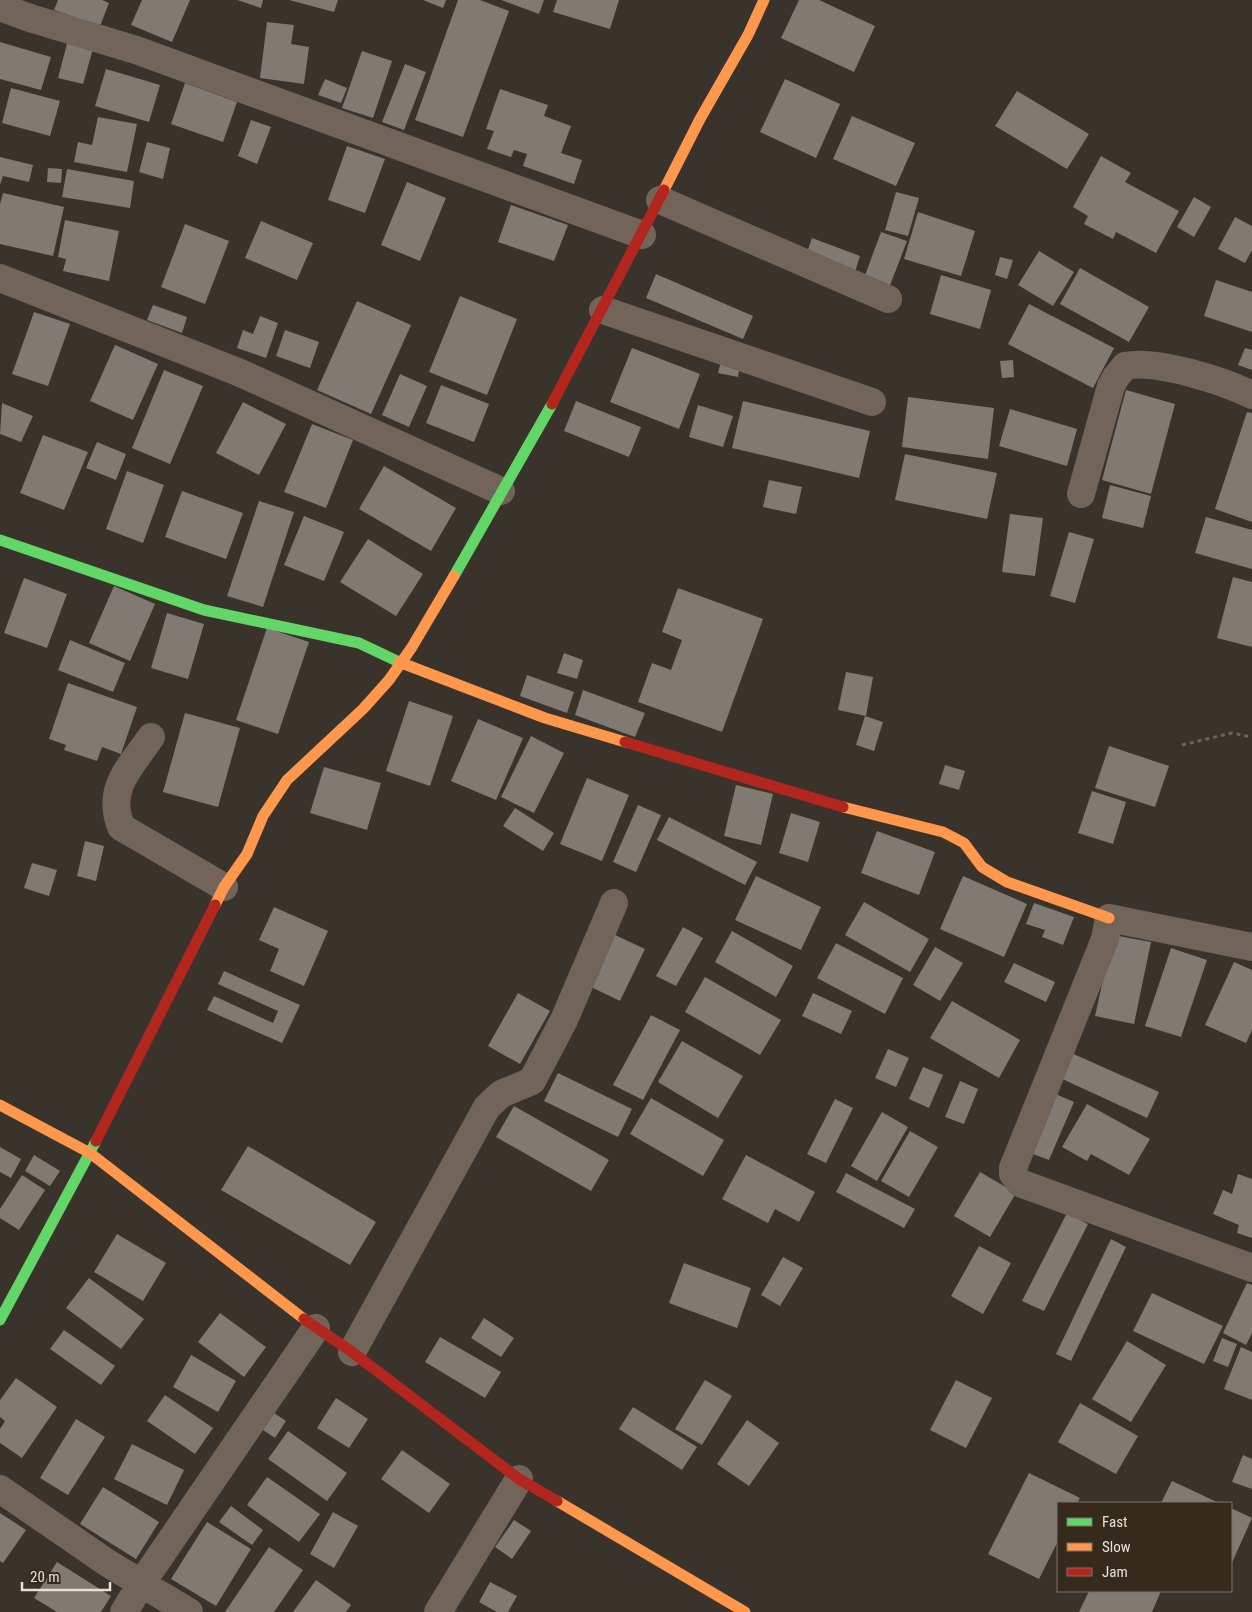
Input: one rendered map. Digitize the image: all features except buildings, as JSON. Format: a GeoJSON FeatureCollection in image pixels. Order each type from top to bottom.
{"type":"FeatureCollection","features":[{"type":"Feature","properties":{"kind":"street"},"geometry":{"type":"LineString","coordinates":[[0,1320],[90,1153],[224,887],[246,854],[263,816],[287,780],[363,709],[401,662],[449,585],[501,491],[558,395],[660,200],[706,104],[755,24],[764,0]]}},
{"type":"Feature","properties":{"kind":"street"},"geometry":{"type":"LineString","coordinates":[[0,7],[136,50],[642,235]]}},
{"type":"Feature","properties":{"kind":"street"},"geometry":{"type":"LineString","coordinates":[[660,200],[888,300]]}},
{"type":"Feature","properties":{"kind":"street"},"geometry":{"type":"LineString","coordinates":[[0,278],[238,372],[501,491]]}},
{"type":"Feature","properties":{"kind":"street"},"geometry":{"type":"LineString","coordinates":[[602,310],[872,402]]}},
{"type":"Feature","properties":{"kind":"street"},"geometry":{"type":"LineString","coordinates":[[1082,494],[1111,386],[1125,366],[1143,364],[1208,378],[1252,395]]}},
{"type":"Feature","properties":{"kind":"street"},"geometry":{"type":"LineString","coordinates":[[0,540],[204,610],[359,643],[401,662],[545,718],[840,806],[943,832],[964,843],[982,867],[1007,882],[1109,918],[1252,947]]}},
{"type":"Feature","properties":{"kind":"street"},"geometry":{"type":"LineString","coordinates":[[151,737],[117,788],[115,810],[121,827],[224,887]]}},
{"type":"Feature","properties":{"kind":"street"},"geometry":{"type":"LineString","coordinates":[[352,1352],[487,1106],[501,1094],[532,1082],[564,1020],[614,903]]}},
{"type":"Feature","properties":{"kind":"street"},"geometry":{"type":"LineString","coordinates":[[1109,918],[1105,939],[1015,1160],[1013,1174],[1020,1183],[1252,1268]]}},
{"type":"Feature","properties":{"kind":"street"},"geometry":{"type":"LineString","coordinates":[[0,1105],[90,1153],[316,1328],[352,1352],[519,1479],[745,1612]]}},
{"type":"Feature","properties":{"kind":"street"},"geometry":{"type":"LineString","coordinates":[[124,1612],[141,1584],[316,1328]]}},
{"type":"Feature","properties":{"kind":"street"},"geometry":{"type":"LineString","coordinates":[[438,1612],[519,1479]]}},
{"type":"Feature","properties":{"kind":"street"},"geometry":{"type":"LineString","coordinates":[[0,1490],[141,1584],[189,1612]]}},
{"type":"Feature","properties":{"kind":"path"},"geometry":{"type":"LineString","coordinates":[[1182,745],[1232,733],[1252,737]]}},
{"type":"Feature","properties":{"kind":"traffic: fast"},"geometry":{"type":"LineString","coordinates":[[454,576],[552,404]]}},
{"type":"Feature","properties":{"kind":"traffic: fast"},"geometry":{"type":"LineString","coordinates":[[0,540],[204,610],[359,643],[399,662]]}},
{"type":"Feature","properties":{"kind":"traffic: fast"},"geometry":{"type":"LineString","coordinates":[[0,1320],[96,1141]]}},
{"type":"Feature","properties":{"kind":"traffic: slow"},"geometry":{"type":"LineString","coordinates":[[664,190],[700,119],[748,35],[764,0]]}},
{"type":"Feature","properties":{"kind":"traffic: slow"},"geometry":{"type":"LineString","coordinates":[[215,905],[224,887],[247,854],[263,816],[287,780],[363,709],[389,680],[412,647],[454,576]]}},
{"type":"Feature","properties":{"kind":"traffic: slow"},"geometry":{"type":"LineString","coordinates":[[399,662],[545,718],[625,742]]}},
{"type":"Feature","properties":{"kind":"traffic: slow"},"geometry":{"type":"LineString","coordinates":[[843,807],[943,832],[964,843],[982,867],[1007,882],[1109,918]]}},
{"type":"Feature","properties":{"kind":"traffic: slow"},"geometry":{"type":"LineString","coordinates":[[0,1105],[90,1153],[304,1319]]}},
{"type":"Feature","properties":{"kind":"traffic: slow"},"geometry":{"type":"LineString","coordinates":[[557,1501],[745,1612]]}},
{"type":"Feature","properties":{"kind":"traffic: jam"},"geometry":{"type":"LineString","coordinates":[[552,404],[664,190]]}},
{"type":"Feature","properties":{"kind":"traffic: jam"},"geometry":{"type":"LineString","coordinates":[[625,742],[843,807]]}},
{"type":"Feature","properties":{"kind":"traffic: jam"},"geometry":{"type":"LineString","coordinates":[[96,1141],[215,905]]}},
{"type":"Feature","properties":{"kind":"traffic: jam"},"geometry":{"type":"LineString","coordinates":[[304,1319],[352,1352],[519,1479],[557,1501]]}}]}
